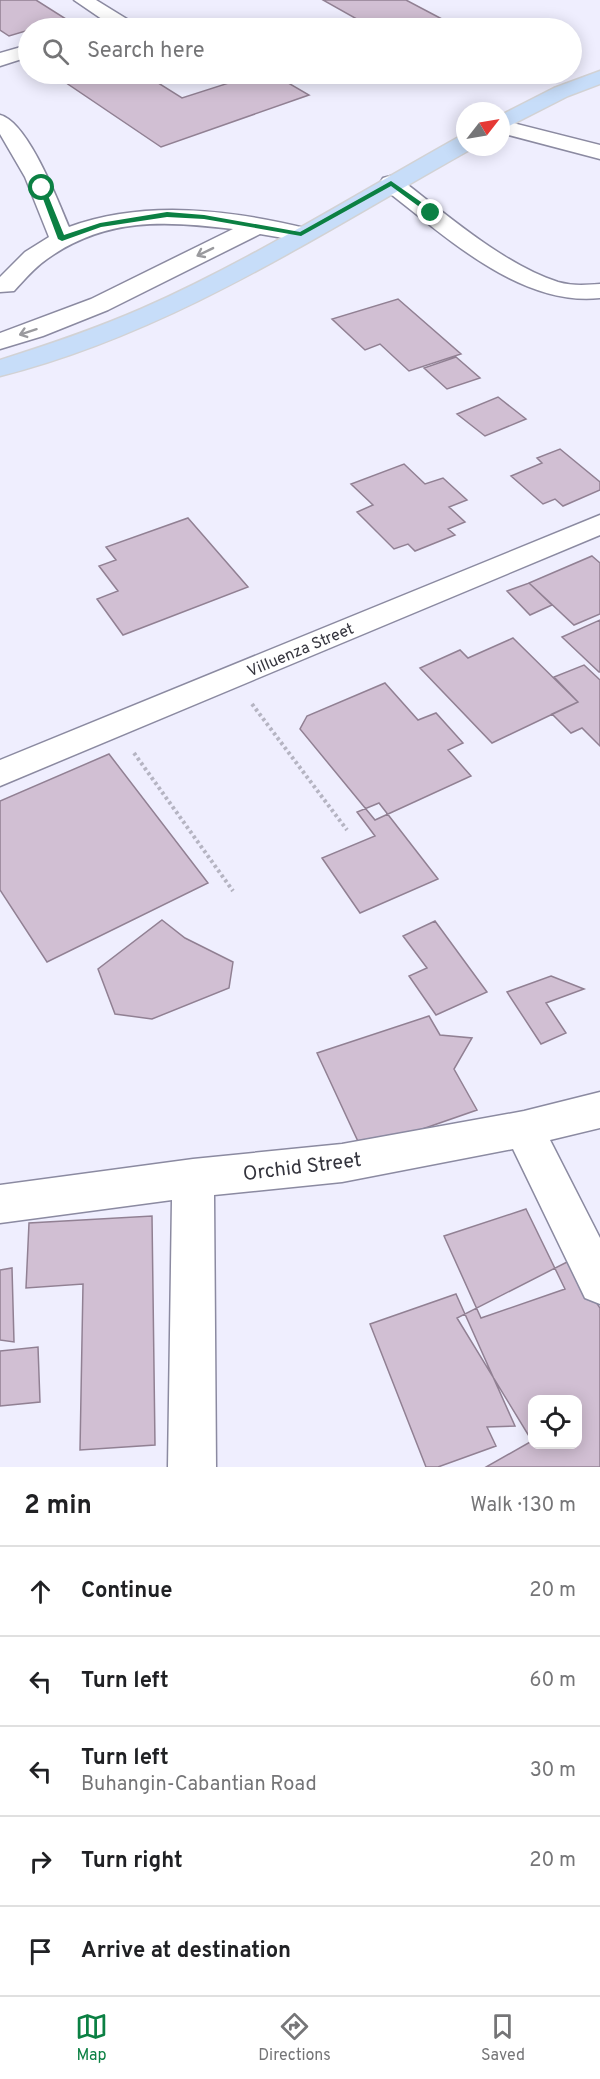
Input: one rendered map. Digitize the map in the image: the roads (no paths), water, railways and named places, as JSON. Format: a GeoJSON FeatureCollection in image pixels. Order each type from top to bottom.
{"type":"FeatureCollection","features":[{"type":"Feature","properties":{"kind":"main road"},"geometry":{"type":"LineString","coordinates":[[582,83],[600,76]]}},
{"type":"Feature","properties":{"kind":"main road"},"geometry":{"type":"LineString","coordinates":[[510,120],[580,84]]}},
{"type":"Feature","properties":{"kind":"main road"},"geometry":{"type":"LineString","coordinates":[[0,368],[103,333],[168,306],[254,262],[456,148]]}},
{"type":"Feature","properties":{"kind":"street"},"geometry":{"type":"LineString","coordinates":[[83,0],[106,18]]}},
{"type":"Feature","properties":{"kind":"street"},"geometry":{"type":"LineString","coordinates":[[0,60],[18,54]]}},
{"type":"Feature","properties":{"kind":"street"},"geometry":{"type":"LineString","coordinates":[[0,121],[10,131],[42,188],[62,239]]}},
{"type":"Feature","properties":{"kind":"street"},"geometry":{"type":"LineString","coordinates":[[510,127],[600,152]]}},
{"type":"Feature","properties":{"kind":"street"},"geometry":{"type":"LineString","coordinates":[[391,183],[509,268],[540,283],[571,292],[600,291]]}},
{"type":"Feature","properties":{"kind":"street"},"geometry":{"type":"LineString","coordinates":[[5,286],[37,254],[62,239],[100,225],[167,214],[204,217],[301,234]]}},
{"type":"Feature","properties":{"kind":"street"},"geometry":{"type":"LineString","coordinates":[[0,340],[51,325],[98,305],[258,226]]}},
{"type":"Feature","properties":{"kind":"street","name":"Villuenza Street"},"geometry":{"type":"LineString","coordinates":[[0,774],[600,524]]}},
{"type":"Feature","properties":{"kind":"street","name":"Orchid Street"},"geometry":{"type":"LineString","coordinates":[[0,1204],[193,1178],[342,1163],[524,1129],[600,1110]]}},
{"type":"Feature","properties":{"kind":"street"},"geometry":{"type":"LineString","coordinates":[[524,1129],[600,1283]]}},
{"type":"Feature","properties":{"kind":"street"},"geometry":{"type":"LineString","coordinates":[[192,1467],[193,1178]]}}]}
